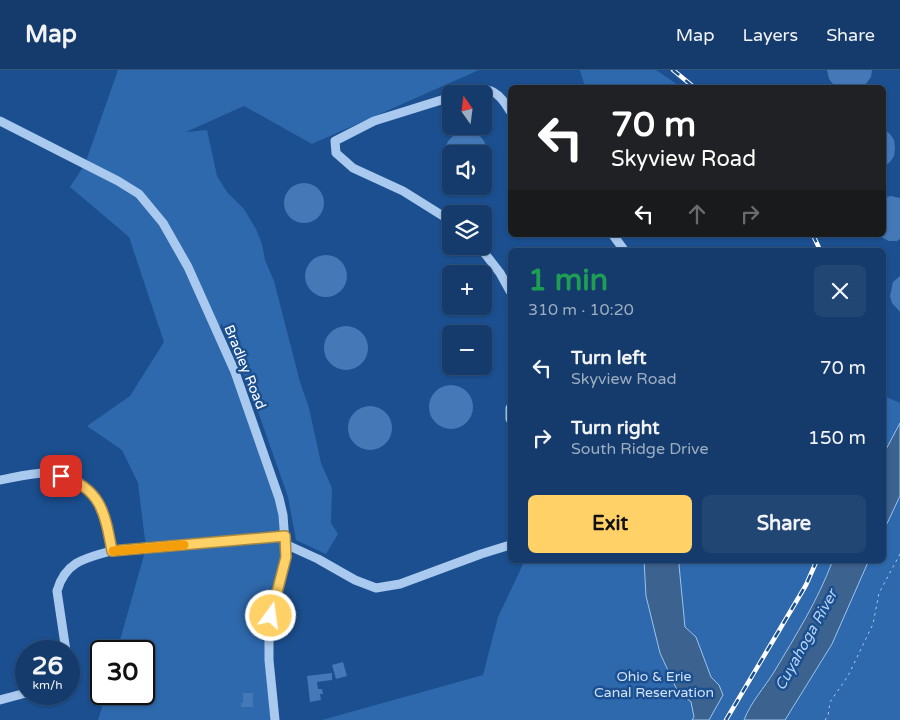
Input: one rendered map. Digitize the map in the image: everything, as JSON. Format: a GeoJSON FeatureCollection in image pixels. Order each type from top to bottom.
{"type":"FeatureCollection","features":[{"type":"Feature","properties":{"kind":"street"},"geometry":{"type":"LineString","coordinates":[[492,92],[502,97],[508,108]]}},
{"type":"Feature","properties":{"kind":"street"},"geometry":{"type":"LineString","coordinates":[[442,100],[374,121],[335,141],[336,153],[353,168],[403,191],[442,215]]}},
{"type":"Feature","properties":{"kind":"street","name":"Bradley Road"},"geometry":{"type":"LineString","coordinates":[[0,121],[140,194],[163,223],[188,267],[235,372],[279,498],[286,557],[269,627],[269,660],[275,720]]}},
{"type":"Feature","properties":{"kind":"street"},"geometry":{"type":"LineString","coordinates":[[614,237],[623,248]]}},
{"type":"Feature","properties":{"kind":"street"},"geometry":{"type":"LineString","coordinates":[[486,255],[508,287]]}},
{"type":"Feature","properties":{"kind":"street"},"geometry":{"type":"LineString","coordinates":[[0,480],[49,473],[75,480],[87,488],[99,505],[108,530],[112,551]]}},
{"type":"Feature","properties":{"kind":"street"},"geometry":{"type":"LineString","coordinates":[[64,640],[57,591],[60,582],[74,564],[85,558],[112,551],[285,540],[354,580],[376,588],[400,584],[508,546]]}},
{"type":"Feature","properties":{"kind":"street"},"geometry":{"type":"LineString","coordinates":[[0,700],[15,697]]}},
{"type":"Feature","properties":{"kind":"path"},"geometry":{"type":"LineString","coordinates":[[825,720],[828,716],[830,702],[848,676],[873,624],[879,593],[900,554]]}},
{"type":"Feature","properties":{"kind":"green space"},"geometry":{"type":"Polygon","coordinates":[[[118,70],[479,70],[312,144],[244,106],[186,132],[207,130],[217,176],[227,192],[244,209],[256,229],[262,244],[265,260],[274,281],[300,382],[309,408],[321,463],[332,488],[331,523],[338,534],[326,554],[296,540],[288,497],[250,389],[222,324],[223,321],[217,332],[279,498],[286,557],[271,616],[275,720],[98,720],[103,705],[155,705],[155,640],[120,640],[146,548],[138,483],[122,450],[87,426],[130,396],[164,342],[129,237],[70,187],[85,164],[118,70]]]}},
{"type":"Feature","properties":{"kind":"green space"},"geometry":{"type":"Polygon","coordinates":[[[580,70],[656,70],[678,85],[584,85],[580,70]]]}},
{"type":"Feature","properties":{"kind":"green space"},"geometry":{"type":"Polygon","coordinates":[[[886,397],[900,403],[900,423],[886,449],[886,397]]]}},
{"type":"Feature","properties":{"kind":"green space"},"geometry":{"type":"Polygon","coordinates":[[[900,496],[900,720],[785,720],[827,652],[868,563],[886,563],[886,526],[900,496]]]}},
{"type":"Feature","properties":{"kind":"green space","name":"Ohio & Erie Canal Reservation"},"geometry":{"type":"Polygon","coordinates":[[[524,563],[644,563],[646,596],[651,612],[710,718],[720,699],[695,636],[685,627],[680,563],[832,563],[806,617],[774,672],[750,707],[744,720],[322,720],[483,675],[498,617],[524,563]]]}},
{"type":"Feature","properties":{"kind":"water"},"geometry":{"type":"Polygon","coordinates":[[[900,423],[900,496],[886,526],[886,449],[900,423]]]}},
{"type":"Feature","properties":{"kind":"water"},"geometry":{"type":"Polygon","coordinates":[[[644,563],[680,563],[685,627],[696,637],[711,677],[719,685],[723,695],[709,720],[692,720],[694,717],[691,702],[677,690],[660,653],[646,596],[644,563]]]}},
{"type":"Feature","properties":{"kind":"water","name":"Cuyahoga River"},"geometry":{"type":"Polygon","coordinates":[[[832,563],[868,563],[832,644],[785,720],[744,720],[750,707],[774,672],[821,589],[832,563]]]}},
{"type":"Feature","properties":{"kind":"building"},"geometry":{"type":"Polygon","coordinates":[[[827,70],[872,70],[871,77],[865,85],[834,85],[829,79],[827,70]]]}},
{"type":"Feature","properties":{"kind":"building"},"geometry":{"type":"Polygon","coordinates":[[[886,131],[894,140],[894,156],[886,165],[886,131]]]}},
{"type":"Feature","properties":{"kind":"building"},"geometry":{"type":"Polygon","coordinates":[[[478,135],[481,137],[485,145],[446,145],[453,136],[478,135]]]}},
{"type":"Feature","properties":{"kind":"building"},"geometry":{"type":"Polygon","coordinates":[[[308,183],[315,186],[321,192],[324,203],[323,211],[315,220],[308,223],[300,223],[293,220],[285,211],[284,199],[287,192],[296,184],[308,183]]]}},
{"type":"Feature","properties":{"kind":"building"},"geometry":{"type":"Polygon","coordinates":[[[886,197],[900,198],[900,239],[897,241],[889,241],[881,237],[886,237],[886,197]]]}},
{"type":"Feature","properties":{"kind":"building"},"geometry":{"type":"Polygon","coordinates":[[[326,255],[341,261],[347,276],[341,291],[326,297],[311,291],[305,276],[311,261],[326,255]]]}},
{"type":"Feature","properties":{"kind":"building"},"geometry":{"type":"Polygon","coordinates":[[[900,276],[900,312],[892,303],[890,296],[893,282],[900,276]]]}},
{"type":"Feature","properties":{"kind":"building"},"geometry":{"type":"Polygon","coordinates":[[[350,326],[362,332],[367,339],[367,357],[362,364],[355,369],[342,370],[334,367],[327,360],[324,344],[327,336],[334,329],[350,326]]]}},
{"type":"Feature","properties":{"kind":"building"},"geometry":{"type":"Polygon","coordinates":[[[455,385],[467,391],[472,398],[472,416],[467,423],[460,428],[447,429],[439,426],[432,419],[429,403],[432,395],[439,388],[455,385]]]}},
{"type":"Feature","properties":{"kind":"building"},"geometry":{"type":"Polygon","coordinates":[[[374,406],[386,412],[391,419],[391,437],[386,444],[379,449],[366,450],[358,447],[351,440],[348,424],[351,416],[358,409],[374,406]]]}},
{"type":"Feature","properties":{"kind":"building"},"geometry":{"type":"Polygon","coordinates":[[[343,662],[347,676],[336,679],[332,665],[343,662]]]}},
{"type":"Feature","properties":{"kind":"building"},"geometry":{"type":"Polygon","coordinates":[[[332,673],[332,680],[317,682],[318,689],[322,689],[323,694],[320,694],[321,700],[310,702],[307,676],[332,673]]]}},
{"type":"Feature","properties":{"kind":"building"},"geometry":{"type":"Polygon","coordinates":[[[243,693],[253,693],[253,707],[241,707],[243,693]]]}},
{"type":"Feature","properties":{"kind":"railway"},"geometry":{"type":"LineString","coordinates":[[673,70],[691,85]]}},
{"type":"Feature","properties":{"kind":"railway"},"geometry":{"type":"LineString","coordinates":[[814,237],[819,248]]}},
{"type":"Feature","properties":{"kind":"railway"},"geometry":{"type":"LineString","coordinates":[[726,720],[806,585],[816,563]]}},
{"type":"Feature","properties":{"kind":"slow traffic"},"geometry":{"type":"LineString","coordinates":[[113,551],[184,545]]}},
{"type":"Feature","properties":{"kind":"route"},"geometry":{"type":"LineString","coordinates":[[61,476],[75,480],[87,488],[96,499],[108,530],[112,551],[285,536],[286,557],[271,616]]}}]}
